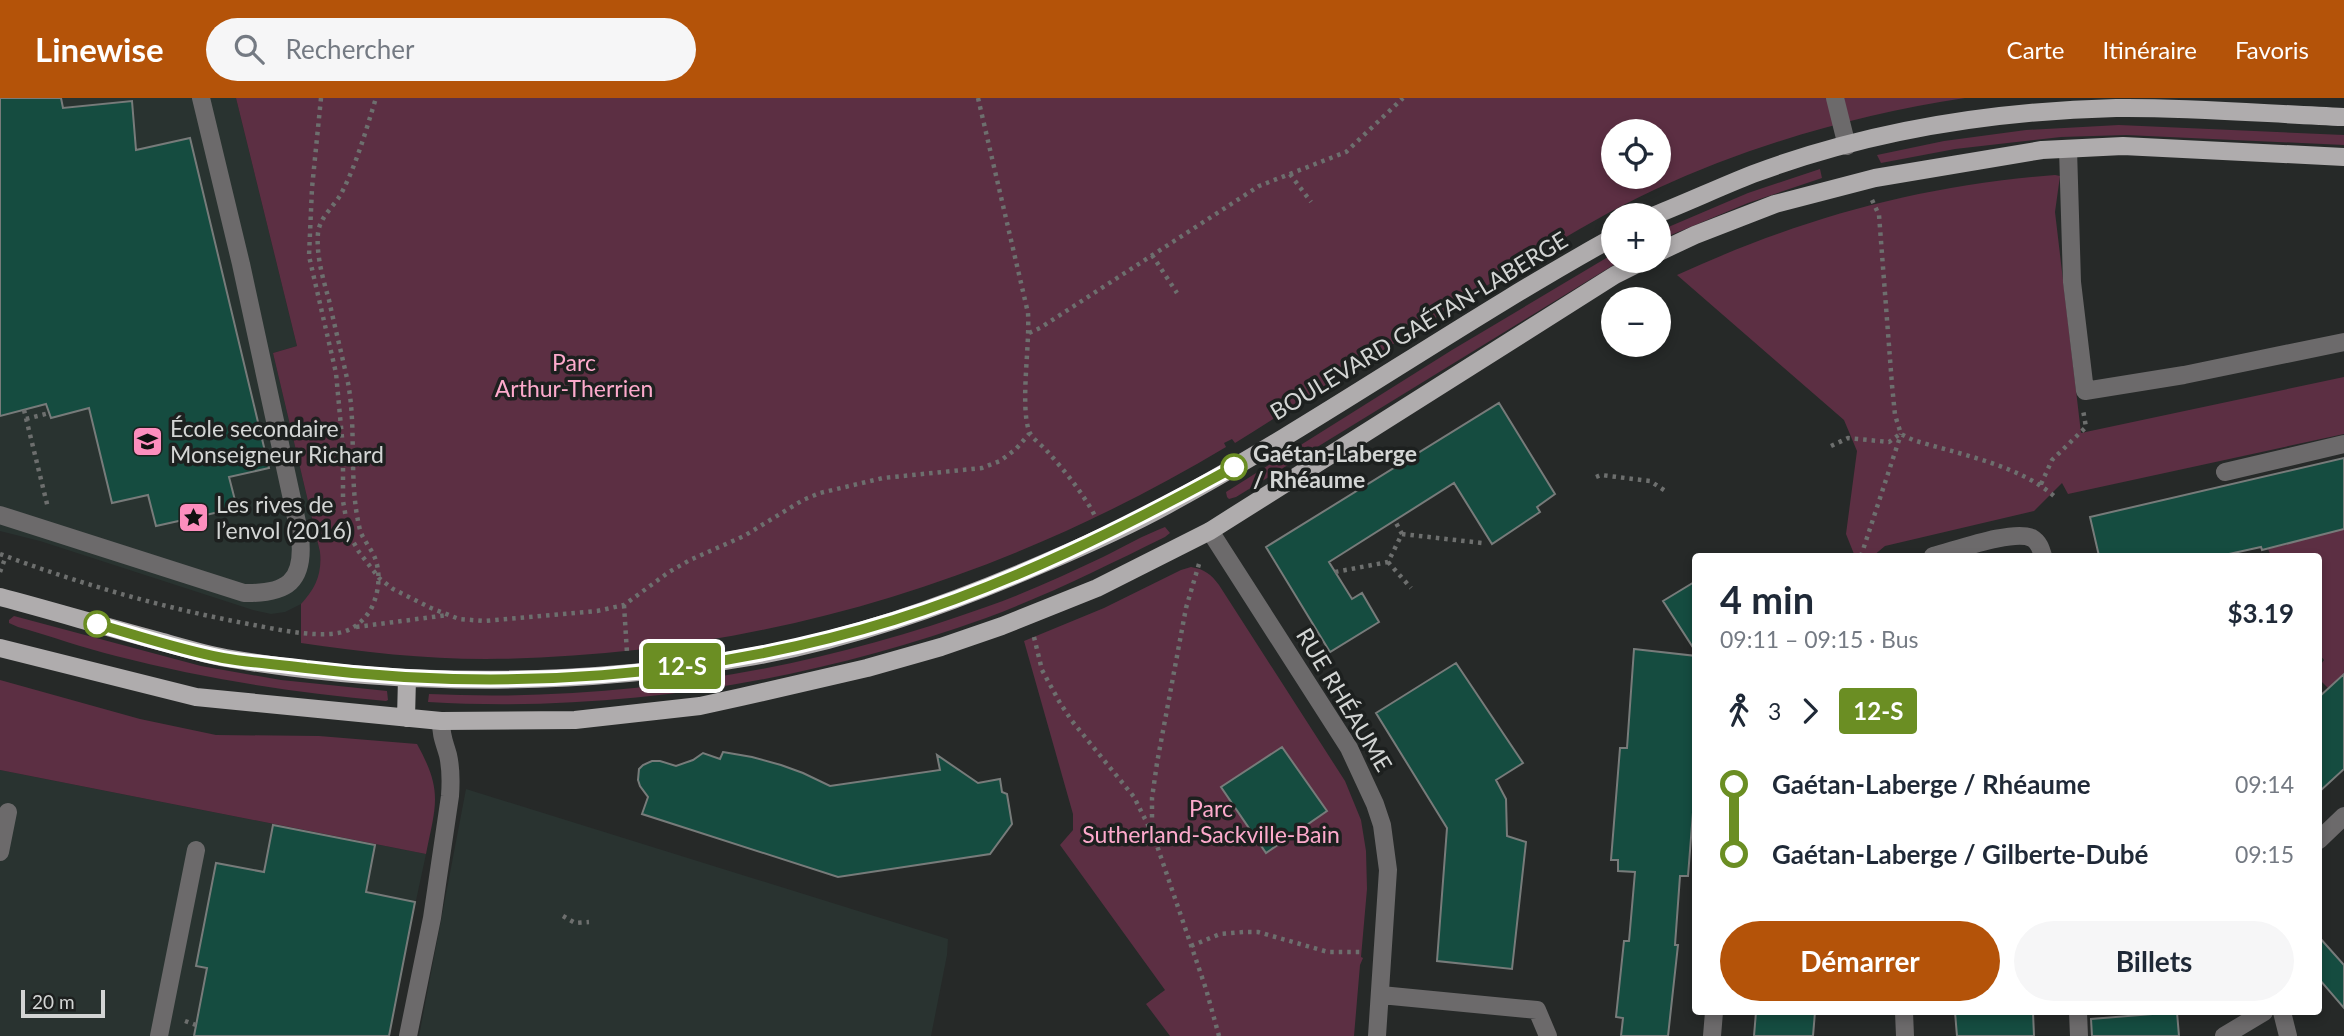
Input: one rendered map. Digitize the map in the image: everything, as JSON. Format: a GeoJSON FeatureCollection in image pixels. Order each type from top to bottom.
{"type":"FeatureCollection","features":[{"type":"Feature","properties":{"kind":"main road"},"geometry":{"type":"LineString","coordinates":[[1671,208],[1755,174],[1846,146],[1920,128],[1989,117],[2118,108],[2344,117]]}},
{"type":"Feature","properties":{"kind":"main road"},"geometry":{"type":"LineString","coordinates":[[1671,247],[1775,204],[1856,183],[2042,150],[2123,146],[2344,157]]}},
{"type":"Feature","properties":{"kind":"main road","name":"BOULEVARD GAÉTAN-LABERGE"},"geometry":{"type":"LineString","coordinates":[[0,597],[224,658],[407,678],[485,680],[590,676],[746,658],[802,646],[895,620],[996,584],[1105,536],[1234,467],[1601,244]]}},
{"type":"Feature","properties":{"kind":"main road"},"geometry":{"type":"LineString","coordinates":[[0,648],[196,697],[441,721],[575,720],[700,706],[867,668],[1002,626],[1097,588],[1210,531],[1619,273]]}},
{"type":"Feature","properties":{"kind":"main road"},"geometry":{"type":"LineString","coordinates":[[406,718],[407,678]]}},
{"type":"Feature","properties":{"kind":"street"},"geometry":{"type":"LineString","coordinates":[[0,515],[244,593],[268,593],[284,587],[296,575],[302,555],[300,536],[241,264],[201,98]]}},
{"type":"Feature","properties":{"kind":"street"},"geometry":{"type":"LineString","coordinates":[[1835,98],[1846,146]]}},
{"type":"Feature","properties":{"kind":"street"},"geometry":{"type":"LineString","coordinates":[[2068,149],[2072,282],[2085,391],[2344,342]]}},
{"type":"Feature","properties":{"kind":"street"},"geometry":{"type":"LineString","coordinates":[[2225,471],[2344,444]]}},
{"type":"Feature","properties":{"kind":"street","name":"RUE RHÉAUME"},"geometry":{"type":"LineString","coordinates":[[1210,531],[1349,747],[1375,804],[1388,870],[1377,1036]]}},
{"type":"Feature","properties":{"kind":"street"},"geometry":{"type":"LineString","coordinates":[[1945,553],[2008,537],[2032,538],[2041,547],[2042,553]]}},
{"type":"Feature","properties":{"kind":"street"},"geometry":{"type":"LineString","coordinates":[[408,1036],[432,918],[450,796],[451,776],[448,754],[441,738],[441,721]]}},
{"type":"Feature","properties":{"kind":"street"},"geometry":{"type":"LineString","coordinates":[[0,852],[8,812]]}},
{"type":"Feature","properties":{"kind":"street"},"geometry":{"type":"LineString","coordinates":[[2322,837],[2344,816]]}},
{"type":"Feature","properties":{"kind":"street"},"geometry":{"type":"LineString","coordinates":[[159,1036],[197,850]]}},
{"type":"Feature","properties":{"kind":"street"},"geometry":{"type":"LineString","coordinates":[[1381,995],[1537,1010],[1548,1036]]}},
{"type":"Feature","properties":{"kind":"street"},"geometry":{"type":"LineString","coordinates":[[1712,1036],[1714,1015]]}},
{"type":"Feature","properties":{"kind":"street"},"geometry":{"type":"LineString","coordinates":[[1903,1015],[1905,1036]]}},
{"type":"Feature","properties":{"kind":"street"},"geometry":{"type":"LineString","coordinates":[[2078,1015],[2079,1036]]}},
{"type":"Feature","properties":{"kind":"street"},"geometry":{"type":"LineString","coordinates":[[2224,1036],[2259,1015]]}},
{"type":"Feature","properties":{"kind":"street"},"geometry":{"type":"LineString","coordinates":[[2283,1015],[2288,1036]]}},
{"type":"Feature","properties":{"kind":"path"},"geometry":{"type":"LineString","coordinates":[[321,98],[312,188],[309,256],[336,373],[346,518],[350,536],[379,578],[407,597],[459,619],[484,621],[537,618],[624,605],[669,572],[744,536],[803,500],[820,493],[883,478],[982,468],[1000,461],[1016,449],[1029,434]]}},
{"type":"Feature","properties":{"kind":"path"},"geometry":{"type":"LineString","coordinates":[[376,98],[354,166],[341,195],[318,229],[318,248],[349,387],[355,506],[361,534],[375,557],[379,578]]}},
{"type":"Feature","properties":{"kind":"path"},"geometry":{"type":"LineString","coordinates":[[978,98],[1028,313],[1030,333],[1026,410],[1029,434],[1047,450],[1088,504],[1097,521]]}},
{"type":"Feature","properties":{"kind":"path"},"geometry":{"type":"LineString","coordinates":[[1030,333],[1238,198],[1259,186],[1346,152],[1403,98]]}},
{"type":"Feature","properties":{"kind":"path"},"geometry":{"type":"LineString","coordinates":[[1290,174],[1311,202]]}},
{"type":"Feature","properties":{"kind":"path"},"geometry":{"type":"LineString","coordinates":[[1862,553],[1901,434],[1895,415],[1892,385],[1879,215],[1880,197]]}},
{"type":"Feature","properties":{"kind":"path"},"geometry":{"type":"LineString","coordinates":[[1871,200],[1879,215]]}},
{"type":"Feature","properties":{"kind":"path"},"geometry":{"type":"LineString","coordinates":[[1152,255],[1177,293]]}},
{"type":"Feature","properties":{"kind":"path"},"geometry":{"type":"LineString","coordinates":[[2041,484],[2052,460],[2085,428],[2081,398],[2085,391]]}},
{"type":"Feature","properties":{"kind":"path"},"geometry":{"type":"LineString","coordinates":[[24,410],[49,512]]}},
{"type":"Feature","properties":{"kind":"path"},"geometry":{"type":"LineString","coordinates":[[26,419],[49,413]]}},
{"type":"Feature","properties":{"kind":"path"},"geometry":{"type":"LineString","coordinates":[[1831,446],[1848,438],[1889,442],[1901,434]]}},
{"type":"Feature","properties":{"kind":"path"},"geometry":{"type":"LineString","coordinates":[[1901,434],[2008,469],[2041,484],[2056,497]]}},
{"type":"Feature","properties":{"kind":"path"},"geometry":{"type":"LineString","coordinates":[[1596,477],[1601,475],[1650,481],[1667,492]]}},
{"type":"Feature","properties":{"kind":"path"},"geometry":{"type":"LineString","coordinates":[[1395,521],[1402,534]]}},
{"type":"Feature","properties":{"kind":"path"},"geometry":{"type":"LineString","coordinates":[[1402,534],[1482,542]]}},
{"type":"Feature","properties":{"kind":"path"},"geometry":{"type":"LineString","coordinates":[[1388,562],[1402,534]]}},
{"type":"Feature","properties":{"kind":"path"},"geometry":{"type":"LineString","coordinates":[[0,572],[3,555]]}},
{"type":"Feature","properties":{"kind":"path"},"geometry":{"type":"LineString","coordinates":[[1335,572],[1388,562]]}},
{"type":"Feature","properties":{"kind":"path"},"geometry":{"type":"LineString","coordinates":[[1388,562],[1411,588]]}},
{"type":"Feature","properties":{"kind":"path"},"geometry":{"type":"LineString","coordinates":[[1152,831],[1152,798],[1157,763],[1186,608],[1199,564]]}},
{"type":"Feature","properties":{"kind":"path"},"geometry":{"type":"LineString","coordinates":[[624,605],[627,654]]}},
{"type":"Feature","properties":{"kind":"path"},"geometry":{"type":"LineString","coordinates":[[355,627],[449,615]]}},
{"type":"Feature","properties":{"kind":"path"},"geometry":{"type":"LineString","coordinates":[[1033,634],[1042,670],[1060,703],[1134,797],[1152,831],[1219,1036]]}},
{"type":"Feature","properties":{"kind":"path"},"geometry":{"type":"LineString","coordinates":[[563,916],[575,923],[589,922]]}},
{"type":"Feature","properties":{"kind":"path"},"geometry":{"type":"LineString","coordinates":[[1191,946],[1220,934],[1258,932],[1328,952],[1366,953]]}},
{"type":"Feature","properties":{"kind":"path"},"geometry":{"type":"LineString","coordinates":[[188,1023],[196,1025]]}},
{"type":"Feature","properties":{"kind":"shaded area","name":"École secondaire Monseigneur Richard"},"geometry":{"type":"Polygon","coordinates":[[[0,98],[236,98],[297,346],[273,353],[320,552],[320,577],[313,592],[301,604],[285,612],[271,614],[253,610],[40,541],[0,531],[0,98]]]}},
{"type":"Feature","properties":{"kind":"shaded area"},"geometry":{"type":"Polygon","coordinates":[[[0,770],[426,854],[387,1036],[0,1036],[0,770]]]}},
{"type":"Feature","properties":{"kind":"shaded area"},"geometry":{"type":"Polygon","coordinates":[[[466,789],[948,939],[931,1036],[419,1036],[466,789]]]}},
{"type":"Feature","properties":{"kind":"green space","name":"Parc Arthur-Therrien"},"geometry":{"type":"Polygon","coordinates":[[[236,98],[1965,98],[1846,122],[1731,158],[1671,183],[1671,119],[1601,119],[1601,189],[1656,189],[1629,203],[1601,203],[1601,217],[1235,443],[1232,439],[1224,443],[1226,447],[1140,495],[1052,537],[962,573],[870,603],[777,627],[682,644],[585,655],[486,659],[393,654],[301,643],[301,604],[317,580],[320,552],[273,353],[297,346],[236,98]]]}},
{"type":"Feature","properties":{"kind":"green space"},"geometry":{"type":"Polygon","coordinates":[[[2119,125],[2344,135],[2344,145],[2126,135],[2061,137],[1955,149],[1881,163],[1877,155],[1944,141],[2026,130],[2119,125]]]}},
{"type":"Feature","properties":{"kind":"green space"},"geometry":{"type":"Polygon","coordinates":[[[1820,169],[1822,178],[1748,203],[1671,235],[1671,226],[1748,193],[1820,169]]]}},
{"type":"Feature","properties":{"kind":"green space"},"geometry":{"type":"Polygon","coordinates":[[[2060,176],[2055,212],[2081,433],[2344,377],[2344,434],[2068,494],[2062,483],[2034,511],[1885,546],[1877,553],[1854,553],[1846,534],[1857,451],[1844,420],[1677,275],[1815,221],[1908,196],[2005,180],[2060,176]]]}},
{"type":"Feature","properties":{"kind":"green space"},"geometry":{"type":"Polygon","coordinates":[[[1601,261],[1601,273],[1236,497],[1227,497],[1226,492],[1452,350],[1601,261]]]}},
{"type":"Feature","properties":{"kind":"green space"},"geometry":{"type":"Polygon","coordinates":[[[1165,527],[1170,533],[1165,537],[1032,600],[986,618],[851,660],[781,676],[641,697],[570,703],[428,702],[429,694],[571,693],[642,687],[712,678],[851,649],[1016,596],[1165,527]]]}},
{"type":"Feature","properties":{"kind":"green space"},"geometry":{"type":"Polygon","coordinates":[[[2344,529],[2344,674],[2328,688],[2322,682],[2322,553],[2270,553],[2268,549],[2344,529]]]}},
{"type":"Feature","properties":{"kind":"green space","name":"Parc Sutherland-Sackville-Bain"},"geometry":{"type":"Polygon","coordinates":[[[1191,567],[1207,573],[1219,585],[1345,781],[1361,820],[1366,851],[1367,889],[1354,1036],[1170,1036],[1146,1004],[1165,990],[1060,845],[1073,830],[1073,814],[1024,641],[1104,608],[1191,567]]]}},
{"type":"Feature","properties":{"kind":"green space"},"geometry":{"type":"Polygon","coordinates":[[[14,616],[201,666],[281,680],[387,691],[388,700],[284,689],[149,664],[18,627],[9,623],[14,616]]]}},
{"type":"Feature","properties":{"kind":"green space"},"geometry":{"type":"Polygon","coordinates":[[[0,680],[140,719],[216,735],[319,736],[417,744],[431,774],[435,798],[426,854],[0,770],[0,680]]]}},
{"type":"Feature","properties":{"kind":"building"},"geometry":{"type":"Polygon","coordinates":[[[0,98],[61,98],[63,108],[132,101],[136,150],[190,138],[269,468],[229,477],[237,508],[156,526],[148,495],[112,503],[89,408],[51,418],[46,404],[0,416],[0,98]]]}},
{"type":"Feature","properties":{"kind":"building"},"geometry":{"type":"Polygon","coordinates":[[[1499,403],[1555,494],[1537,507],[1540,512],[1492,544],[1454,483],[1329,562],[1352,599],[1362,593],[1379,622],[1330,652],[1266,547],[1499,403]]]}},
{"type":"Feature","properties":{"kind":"building"},"geometry":{"type":"Polygon","coordinates":[[[2344,458],[2344,529],[2262,550],[2261,547],[2234,553],[2098,553],[2090,517],[2344,458]]]}},
{"type":"Feature","properties":{"kind":"building"},"geometry":{"type":"Polygon","coordinates":[[[1692,583],[1692,646],[1663,601],[1692,583]]]}},
{"type":"Feature","properties":{"kind":"building"},"geometry":{"type":"Polygon","coordinates":[[[1634,649],[1692,656],[1692,825],[1688,876],[1680,876],[1675,945],[1678,945],[1668,1036],[1621,1036],[1623,1018],[1616,1017],[1624,941],[1629,941],[1635,872],[1618,871],[1618,860],[1611,860],[1620,748],[1627,748],[1634,649]]]}},
{"type":"Feature","properties":{"kind":"building"},"geometry":{"type":"Polygon","coordinates":[[[1456,663],[1523,763],[1496,780],[1506,799],[1507,836],[1526,842],[1512,969],[1437,961],[1447,828],[1376,713],[1456,663]]]}},
{"type":"Feature","properties":{"kind":"building"},"geometry":{"type":"Polygon","coordinates":[[[2344,674],[2344,769],[2322,789],[2322,694],[2344,674]]]}},
{"type":"Feature","properties":{"kind":"building"},"geometry":{"type":"Polygon","coordinates":[[[1282,747],[1327,811],[1266,853],[1221,787],[1282,747]]]}},
{"type":"Feature","properties":{"kind":"building"},"geometry":{"type":"Polygon","coordinates":[[[723,752],[781,765],[830,786],[940,770],[937,755],[978,783],[1000,779],[1002,792],[1007,794],[1012,824],[990,854],[838,877],[642,814],[648,797],[638,780],[639,769],[643,765],[660,761],[676,766],[703,753],[720,759],[723,752]]]}},
{"type":"Feature","properties":{"kind":"building"},"geometry":{"type":"Polygon","coordinates":[[[273,825],[375,845],[366,892],[415,902],[389,1036],[194,1036],[207,968],[196,966],[216,863],[264,872],[273,825]]]}},
{"type":"Feature","properties":{"kind":"building"},"geometry":{"type":"Polygon","coordinates":[[[2322,940],[2344,965],[2344,1008],[2322,982],[2322,940]]]}},
{"type":"Feature","properties":{"kind":"building"},"geometry":{"type":"Polygon","coordinates":[[[1756,1015],[1815,1015],[1813,1036],[1754,1036],[1756,1015]]]}},
{"type":"Feature","properties":{"kind":"building"},"geometry":{"type":"Polygon","coordinates":[[[1955,1015],[2033,1015],[2034,1036],[1957,1036],[1955,1015]]]}},
{"type":"Feature","properties":{"kind":"building"},"geometry":{"type":"Polygon","coordinates":[[[2177,1015],[2179,1036],[2092,1036],[2091,1019],[2177,1015]]]}},
{"type":"Feature","properties":{"kind":"bus line","name":"12-S"},"geometry":{"type":"LineString","coordinates":[[97,624],[224,658],[407,678],[485,680],[590,676],[746,658],[802,646],[895,620],[996,584],[1105,536],[1234,467]]}},
{"type":"Feature","properties":{"kind":"place","name":"École secondaire Monseigneur Richard"},"geometry":{"type":"Point","coordinates":[147,442]}},
{"type":"Feature","properties":{"kind":"place","name":"Gaétan-Laberge / Rhéaume"},"geometry":{"type":"Point","coordinates":[1234,467]}},
{"type":"Feature","properties":{"kind":"place","name":"Les rives de l’envol (2016)"},"geometry":{"type":"Point","coordinates":[193,518]}}]}
